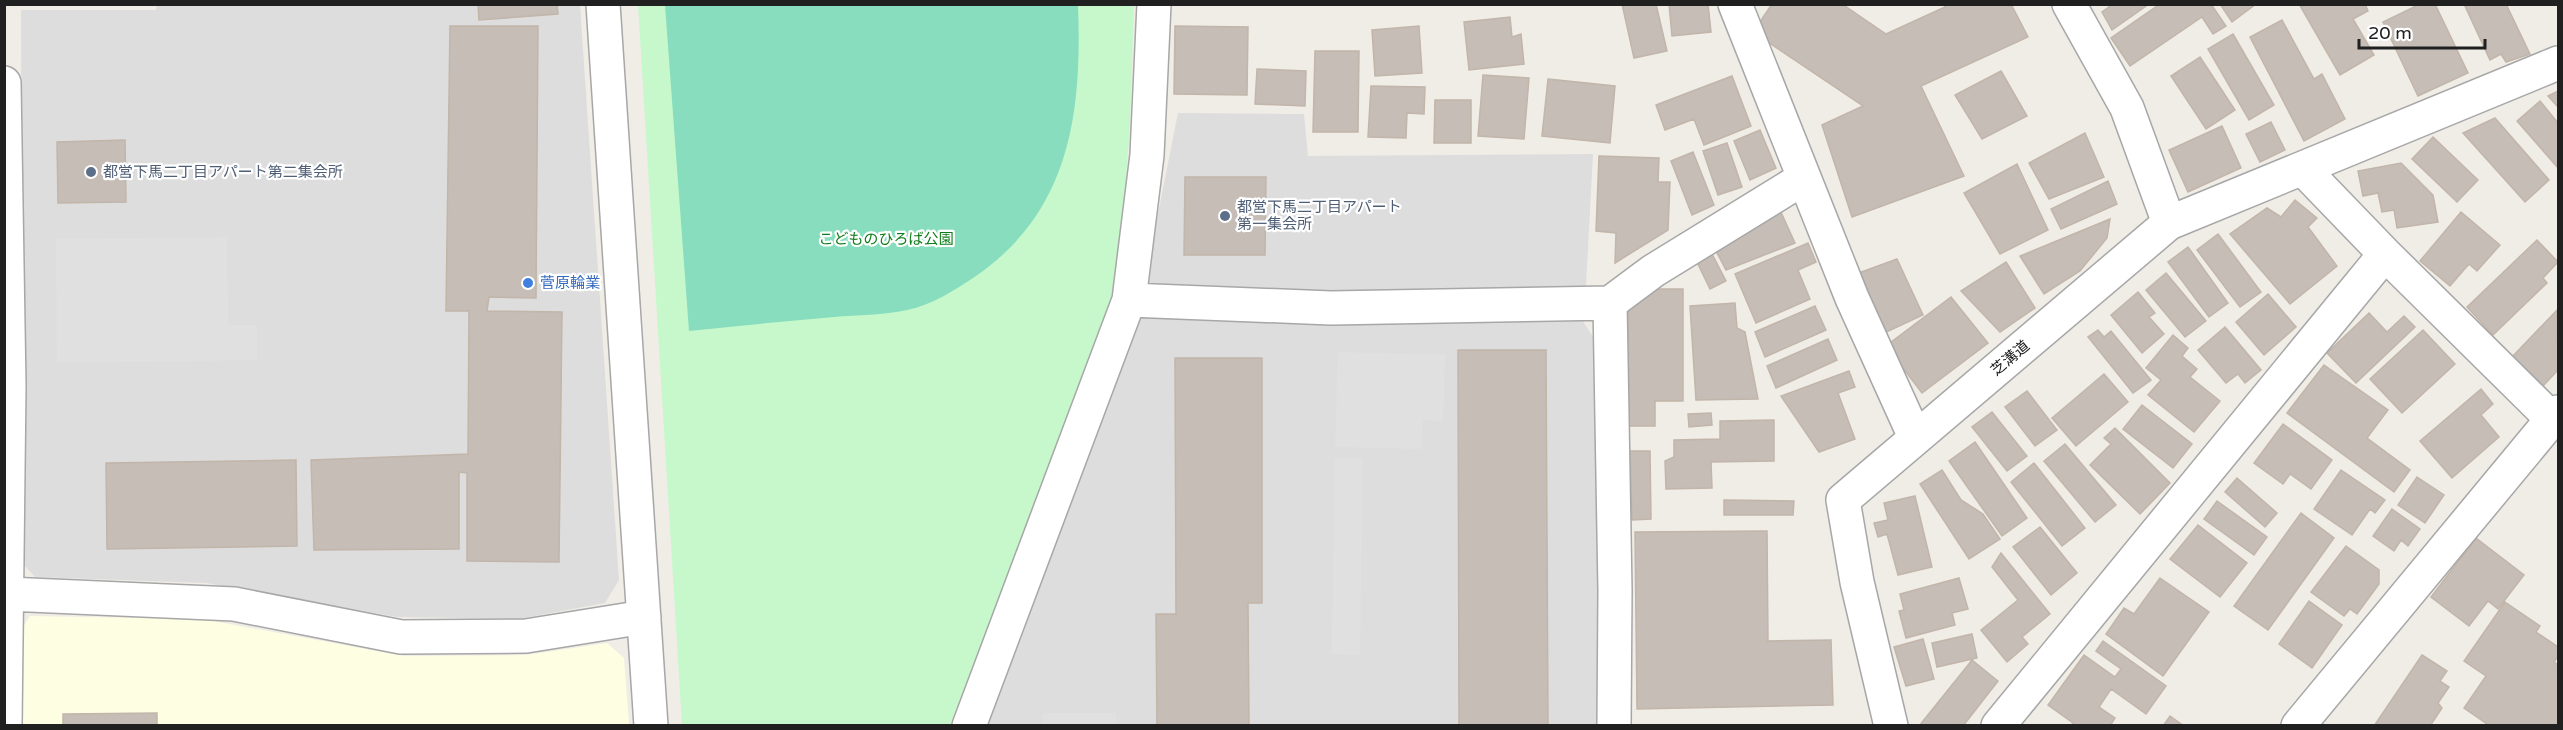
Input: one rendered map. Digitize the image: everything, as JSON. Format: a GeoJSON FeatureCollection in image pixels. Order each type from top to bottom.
{"type":"FeatureCollection","features":[{"type":"Feature","properties":{"kind":"street"},"geometry":{"type":"LineString","coordinates":[[603,4],[651,726]]}},
{"type":"Feature","properties":{"kind":"street"},"geometry":{"type":"LineString","coordinates":[[969,726],[1129,300],[1147,155],[1154,4]]}},
{"type":"Feature","properties":{"kind":"street"},"geometry":{"type":"LineString","coordinates":[[1735,4],[1852,298],[1916,437]]}},
{"type":"Feature","properties":{"kind":"street"},"geometry":{"type":"LineString","coordinates":[[2079,9],[2127,108],[2169,224]]}},
{"type":"Feature","properties":{"kind":"street","name":"芝溝道"},"geometry":{"type":"LineString","coordinates":[[1891,726],[1857,582],[1843,500],[2169,224],[2559,63]]}},
{"type":"Feature","properties":{"kind":"street"},"geometry":{"type":"LineString","coordinates":[[4,83],[9,386],[5,726]]}},
{"type":"Feature","properties":{"kind":"street"},"geometry":{"type":"LineString","coordinates":[[2298,726],[2556,417],[2385,254],[2303,169]]}},
{"type":"Feature","properties":{"kind":"street"},"geometry":{"type":"LineString","coordinates":[[1129,300],[1331,308],[1610,303],[1653,271],[1804,178]]}},
{"type":"Feature","properties":{"kind":"street"},"geometry":{"type":"LineString","coordinates":[[1998,726],[2385,254]]}},
{"type":"Feature","properties":{"kind":"street"},"geometry":{"type":"LineString","coordinates":[[1610,303],[1615,591],[1614,726]]}},
{"type":"Feature","properties":{"kind":"street"},"geometry":{"type":"LineString","coordinates":[[7,594],[234,604],[401,637],[526,636],[644,617]]}},
{"type":"Feature","properties":{"kind":"shaded area"},"geometry":{"type":"Polygon","coordinates":[[[157,4],[580,5],[619,580],[605,603],[518,619],[397,617],[206,583],[35,577],[23,564],[21,10],[156,10],[157,4]]]}},
{"type":"Feature","properties":{"kind":"shaded area"},"geometry":{"type":"Polygon","coordinates":[[[1178,113],[1304,114],[1308,156],[1593,154],[1584,323],[1596,341],[1598,725],[986,726],[1136,325],[1178,113]]]}},
{"type":"Feature","properties":{"kind":"shaded area"},"geometry":{"type":"Polygon","coordinates":[[[227,237],[228,325],[257,325],[257,360],[57,363],[56,239],[227,237]]]}},
{"type":"Feature","properties":{"kind":"shaded area"},"geometry":{"type":"Polygon","coordinates":[[[1338,352],[1445,355],[1443,421],[1423,420],[1421,449],[1335,447],[1338,352]]]}},
{"type":"Feature","properties":{"kind":"shaded area"},"geometry":{"type":"Polygon","coordinates":[[[1334,458],[1363,459],[1360,655],[1332,654],[1334,458]]]}},
{"type":"Feature","properties":{"kind":"shaded area"},"geometry":{"type":"Polygon","coordinates":[[[30,616],[202,619],[404,656],[526,655],[607,643],[624,658],[629,725],[19,726],[21,630],[30,616]]]}},
{"type":"Feature","properties":{"kind":"shaded area"},"geometry":{"type":"Polygon","coordinates":[[[1043,713],[1116,713],[1116,725],[1043,725],[1043,713]]]}},
{"type":"Feature","properties":{"kind":"green space","name":"こどものひろば公園"},"geometry":{"type":"Polygon","coordinates":[[[638,5],[1134,5],[1130,125],[1117,296],[950,725],[682,725],[638,5]]]}},
{"type":"Feature","properties":{"kind":"green space"},"geometry":{"type":"Polygon","coordinates":[[[665,5],[1078,5],[1079,45],[1073,120],[1064,156],[1051,189],[1033,221],[1008,250],[952,292],[925,305],[889,313],[689,331],[665,5]]]}},
{"type":"Feature","properties":{"kind":"building"},"geometry":{"type":"Polygon","coordinates":[[[478,4],[557,4],[558,14],[479,20],[478,4]]]}},
{"type":"Feature","properties":{"kind":"building"},"geometry":{"type":"Polygon","coordinates":[[[1622,4],[1656,4],[1667,51],[1634,58],[1622,4]]]}},
{"type":"Feature","properties":{"kind":"building"},"geometry":{"type":"Polygon","coordinates":[[[1669,4],[1708,4],[1711,32],[1672,36],[1669,4]]]}},
{"type":"Feature","properties":{"kind":"building"},"geometry":{"type":"Polygon","coordinates":[[[1772,4],[1842,4],[1886,34],[1945,7],[1944,4],[2011,4],[2028,37],[1921,86],[1964,176],[1852,217],[1822,125],[1863,106],[1753,32],[1772,4]]]}},
{"type":"Feature","properties":{"kind":"building"},"geometry":{"type":"Polygon","coordinates":[[[2113,4],[2149,4],[2112,30],[2102,12],[2113,4]]]}},
{"type":"Feature","properties":{"kind":"building"},"geometry":{"type":"Polygon","coordinates":[[[2160,4],[2211,4],[2226,26],[2213,34],[2202,17],[2130,66],[2111,38],[2160,4]]]}},
{"type":"Feature","properties":{"kind":"building"},"geometry":{"type":"Polygon","coordinates":[[[2220,4],[2256,4],[2232,22],[2220,4]]]}},
{"type":"Feature","properties":{"kind":"building"},"geometry":{"type":"Polygon","coordinates":[[[2299,4],[2365,4],[2368,11],[2353,19],[2374,55],[2340,75],[2299,4]]]}},
{"type":"Feature","properties":{"kind":"building"},"geometry":{"type":"Polygon","coordinates":[[[2420,4],[2435,4],[2468,73],[2418,96],[2383,22],[2420,4]]]}},
{"type":"Feature","properties":{"kind":"building"},"geometry":{"type":"Polygon","coordinates":[[[2464,4],[2506,4],[2530,54],[2506,62],[2501,54],[2490,60],[2464,4]]]}},
{"type":"Feature","properties":{"kind":"building"},"geometry":{"type":"Polygon","coordinates":[[[1510,17],[1512,37],[1521,34],[1524,64],[1469,70],[1464,22],[1510,17]]]}},
{"type":"Feature","properties":{"kind":"building"},"geometry":{"type":"Polygon","coordinates":[[[2282,20],[2314,79],[2322,74],[2345,119],[2304,141],[2250,37],[2282,20]]]}},
{"type":"Feature","properties":{"kind":"building"},"geometry":{"type":"Polygon","coordinates":[[[450,26],[538,26],[536,298],[489,297],[487,311],[562,312],[559,562],[467,561],[467,473],[459,472],[459,549],[314,550],[311,460],[468,454],[469,311],[446,311],[450,26]]]}},
{"type":"Feature","properties":{"kind":"building"},"geometry":{"type":"Polygon","coordinates":[[[1175,26],[1248,27],[1247,95],[1174,94],[1175,26]]]}},
{"type":"Feature","properties":{"kind":"building"},"geometry":{"type":"Polygon","coordinates":[[[1419,26],[1422,73],[1375,76],[1372,30],[1419,26]]]}},
{"type":"Feature","properties":{"kind":"building"},"geometry":{"type":"Polygon","coordinates":[[[2233,34],[2274,105],[2249,120],[2208,49],[2233,34]]]}},
{"type":"Feature","properties":{"kind":"building"},"geometry":{"type":"Polygon","coordinates":[[[1315,51],[1359,51],[1358,132],[1313,132],[1315,51]]]}},
{"type":"Feature","properties":{"kind":"building"},"geometry":{"type":"Polygon","coordinates":[[[2200,57],[2235,110],[2206,129],[2171,76],[2200,57]]]}},
{"type":"Feature","properties":{"kind":"building"},"geometry":{"type":"Polygon","coordinates":[[[1257,69],[1306,71],[1305,106],[1255,104],[1257,69]]]}},
{"type":"Feature","properties":{"kind":"building"},"geometry":{"type":"Polygon","coordinates":[[[2001,71],[2027,116],[1982,139],[1955,95],[2001,71]]]}},
{"type":"Feature","properties":{"kind":"building"},"geometry":{"type":"Polygon","coordinates":[[[1483,75],[1529,78],[1524,139],[1478,136],[1483,75]]]}},
{"type":"Feature","properties":{"kind":"building"},"geometry":{"type":"Polygon","coordinates":[[[1732,76],[1751,126],[1704,145],[1694,119],[1665,130],[1656,105],[1732,76]]]}},
{"type":"Feature","properties":{"kind":"building"},"geometry":{"type":"Polygon","coordinates":[[[1548,79],[1615,86],[1610,143],[1542,136],[1548,79]]]}},
{"type":"Feature","properties":{"kind":"building"},"geometry":{"type":"Polygon","coordinates":[[[1371,86],[1425,87],[1424,114],[1407,113],[1406,138],[1368,137],[1371,86]]]}},
{"type":"Feature","properties":{"kind":"building"},"geometry":{"type":"Polygon","coordinates":[[[2558,91],[2558,107],[2548,96],[2558,91]]]}},
{"type":"Feature","properties":{"kind":"building"},"geometry":{"type":"Polygon","coordinates":[[[1435,100],[1471,100],[1471,143],[1434,143],[1435,100]]]}},
{"type":"Feature","properties":{"kind":"building"},"geometry":{"type":"Polygon","coordinates":[[[2540,101],[2558,123],[2558,168],[2517,121],[2540,101]]]}},
{"type":"Feature","properties":{"kind":"building"},"geometry":{"type":"Polygon","coordinates":[[[2495,118],[2549,180],[2525,202],[2463,133],[2495,118]]]}},
{"type":"Feature","properties":{"kind":"building"},"geometry":{"type":"Polygon","coordinates":[[[2271,122],[2285,150],[2260,162],[2246,134],[2271,122]]]}},
{"type":"Feature","properties":{"kind":"building"},"geometry":{"type":"Polygon","coordinates":[[[2222,126],[2241,168],[2188,192],[2169,150],[2222,126]]]}},
{"type":"Feature","properties":{"kind":"building"},"geometry":{"type":"Polygon","coordinates":[[[1760,130],[1776,168],[1750,180],[1734,141],[1760,130]]]}},
{"type":"Feature","properties":{"kind":"building"},"geometry":{"type":"Polygon","coordinates":[[[2085,133],[2104,177],[2049,199],[2029,163],[2085,133]]]}},
{"type":"Feature","properties":{"kind":"building"},"geometry":{"type":"Polygon","coordinates":[[[2433,137],[2478,180],[2457,202],[2412,159],[2433,137]]]}},
{"type":"Feature","properties":{"kind":"building","name":"都営下馬二丁目アパート第二集会所"},"geometry":{"type":"Polygon","coordinates":[[[125,140],[126,202],[58,203],[57,142],[125,140]]]}},
{"type":"Feature","properties":{"kind":"building"},"geometry":{"type":"Polygon","coordinates":[[[1727,143],[1742,187],[1718,195],[1703,151],[1727,143]]]}},
{"type":"Feature","properties":{"kind":"building"},"geometry":{"type":"Polygon","coordinates":[[[1693,152],[1714,205],[1692,215],[1671,161],[1693,152]]]}},
{"type":"Feature","properties":{"kind":"building"},"geometry":{"type":"Polygon","coordinates":[[[1599,156],[1659,158],[1658,182],[1670,182],[1668,230],[1615,263],[1616,233],[1596,231],[1599,156]]]}},
{"type":"Feature","properties":{"kind":"building"},"geometry":{"type":"Polygon","coordinates":[[[2401,163],[2433,195],[2438,222],[2397,228],[2394,210],[2382,212],[2378,193],[2363,196],[2358,171],[2401,163]]]}},
{"type":"Feature","properties":{"kind":"building"},"geometry":{"type":"Polygon","coordinates":[[[2017,164],[2048,230],[2000,254],[1964,193],[2017,164]]]}},
{"type":"Feature","properties":{"kind":"building","name":"都営下馬二丁目アパート 第一集会所"},"geometry":{"type":"Polygon","coordinates":[[[1185,177],[1266,177],[1265,255],[1184,255],[1185,177]]]}},
{"type":"Feature","properties":{"kind":"building"},"geometry":{"type":"Polygon","coordinates":[[[2108,181],[2117,204],[2061,229],[2051,209],[2108,181]]]}},
{"type":"Feature","properties":{"kind":"building"},"geometry":{"type":"Polygon","coordinates":[[[2295,200],[2317,218],[2308,227],[2337,266],[2290,304],[2230,234],[2267,208],[2281,217],[2295,200]]]}},
{"type":"Feature","properties":{"kind":"building"},"geometry":{"type":"Polygon","coordinates":[[[1780,210],[1795,243],[1726,270],[1715,249],[1780,210]]]}},
{"type":"Feature","properties":{"kind":"building"},"geometry":{"type":"Polygon","coordinates":[[[2461,212],[2500,245],[2477,271],[2469,264],[2450,286],[2420,261],[2461,212]]]}},
{"type":"Feature","properties":{"kind":"building"},"geometry":{"type":"Polygon","coordinates":[[[2110,219],[2107,238],[2080,271],[2044,294],[2020,256],[2110,219]]]}},
{"type":"Feature","properties":{"kind":"building"},"geometry":{"type":"Polygon","coordinates":[[[2218,234],[2261,292],[2240,307],[2197,250],[2218,234]]]}},
{"type":"Feature","properties":{"kind":"building"},"geometry":{"type":"Polygon","coordinates":[[[2537,240],[2558,262],[2543,278],[2547,283],[2493,335],[2467,307],[2537,240]]]}},
{"type":"Feature","properties":{"kind":"building"},"geometry":{"type":"Polygon","coordinates":[[[1808,243],[1816,262],[1798,270],[1810,299],[1756,323],[1735,274],[1808,243]]]}},
{"type":"Feature","properties":{"kind":"building"},"geometry":{"type":"Polygon","coordinates":[[[2188,247],[2228,303],[2209,317],[2168,262],[2188,247]]]}},
{"type":"Feature","properties":{"kind":"building"},"geometry":{"type":"Polygon","coordinates":[[[1711,252],[1726,281],[1710,289],[1696,260],[1711,252]]]}},
{"type":"Feature","properties":{"kind":"building"},"geometry":{"type":"Polygon","coordinates":[[[1897,259],[1923,315],[1880,335],[1856,274],[1897,259]]]}},
{"type":"Feature","properties":{"kind":"building"},"geometry":{"type":"Polygon","coordinates":[[[2006,262],[2035,308],[2000,332],[1961,291],[2006,262]]]}},
{"type":"Feature","properties":{"kind":"building"},"geometry":{"type":"Polygon","coordinates":[[[2166,273],[2206,321],[2185,337],[2146,290],[2166,273]]]}},
{"type":"Feature","properties":{"kind":"building"},"geometry":{"type":"Polygon","coordinates":[[[1646,289],[1683,289],[1683,401],[1655,401],[1655,426],[1628,426],[1628,300],[1646,289]]]}},
{"type":"Feature","properties":{"kind":"building"},"geometry":{"type":"Polygon","coordinates":[[[2138,292],[2155,313],[2149,317],[2164,334],[2142,353],[2111,315],[2138,292]]]}},
{"type":"Feature","properties":{"kind":"building"},"geometry":{"type":"Polygon","coordinates":[[[2268,294],[2296,327],[2264,355],[2236,322],[2268,294]]]}},
{"type":"Feature","properties":{"kind":"building"},"geometry":{"type":"Polygon","coordinates":[[[1951,297],[1988,343],[1922,393],[1886,346],[1951,297]]]}},
{"type":"Feature","properties":{"kind":"building"},"geometry":{"type":"Polygon","coordinates":[[[1735,303],[1737,328],[1745,332],[1758,399],[1696,400],[1690,306],[1735,303]]]}},
{"type":"Feature","properties":{"kind":"building"},"geometry":{"type":"Polygon","coordinates":[[[1815,306],[1826,330],[1765,357],[1755,332],[1815,306]]]}},
{"type":"Feature","properties":{"kind":"building"},"geometry":{"type":"Polygon","coordinates":[[[2557,310],[2558,370],[2543,386],[2512,357],[2557,310]]]}},
{"type":"Feature","properties":{"kind":"building"},"geometry":{"type":"Polygon","coordinates":[[[2369,313],[2387,332],[2404,316],[2415,327],[2356,383],[2327,353],[2369,313]]]}},
{"type":"Feature","properties":{"kind":"building"},"geometry":{"type":"Polygon","coordinates":[[[2225,327],[2261,370],[2245,383],[2238,374],[2226,383],[2198,350],[2225,327]]]}},
{"type":"Feature","properties":{"kind":"building"},"geometry":{"type":"Polygon","coordinates":[[[2098,330],[2104,337],[2111,331],[2151,380],[2133,393],[2088,337],[2098,330]]]}},
{"type":"Feature","properties":{"kind":"building"},"geometry":{"type":"Polygon","coordinates":[[[2423,330],[2455,364],[2402,413],[2370,379],[2423,330]]]}},
{"type":"Feature","properties":{"kind":"building"},"geometry":{"type":"Polygon","coordinates":[[[2173,335],[2188,348],[2182,356],[2197,369],[2190,377],[2220,401],[2194,432],[2148,395],[2161,380],[2146,368],[2173,335]]]}},
{"type":"Feature","properties":{"kind":"building"},"geometry":{"type":"Polygon","coordinates":[[[1828,339],[1837,360],[1776,388],[1767,366],[1828,339]]]}},
{"type":"Feature","properties":{"kind":"building"},"geometry":{"type":"Polygon","coordinates":[[[1458,350],[1546,350],[1548,726],[1459,726],[1458,350]]]}},
{"type":"Feature","properties":{"kind":"building"},"geometry":{"type":"Polygon","coordinates":[[[1175,358],[1262,358],[1262,603],[1248,603],[1249,726],[1157,726],[1156,614],[1176,614],[1175,358]]]}},
{"type":"Feature","properties":{"kind":"building"},"geometry":{"type":"Polygon","coordinates":[[[2324,365],[2388,410],[2367,438],[2410,470],[2394,492],[2287,413],[2324,365]]]}},
{"type":"Feature","properties":{"kind":"building"},"geometry":{"type":"Polygon","coordinates":[[[1849,371],[1855,387],[1838,393],[1855,439],[1819,452],[1781,396],[1849,371]]]}},
{"type":"Feature","properties":{"kind":"building"},"geometry":{"type":"Polygon","coordinates":[[[2104,374],[2128,402],[2076,446],[2052,418],[2104,374]]]}},
{"type":"Feature","properties":{"kind":"building"},"geometry":{"type":"Polygon","coordinates":[[[2481,389],[2493,404],[2481,415],[2499,437],[2452,478],[2420,441],[2481,389]]]}},
{"type":"Feature","properties":{"kind":"building"},"geometry":{"type":"Polygon","coordinates":[[[2027,391],[2057,430],[2035,446],[2005,407],[2027,391]]]}},
{"type":"Feature","properties":{"kind":"building"},"geometry":{"type":"Polygon","coordinates":[[[2142,405],[2192,444],[2173,468],[2123,429],[2142,405]]]}},
{"type":"Feature","properties":{"kind":"building"},"geometry":{"type":"Polygon","coordinates":[[[1992,412],[2027,456],[2007,471],[1972,427],[1992,412]]]}},
{"type":"Feature","properties":{"kind":"building"},"geometry":{"type":"Polygon","coordinates":[[[1711,413],[1712,425],[1689,427],[1688,414],[1711,413]]]}},
{"type":"Feature","properties":{"kind":"building"},"geometry":{"type":"Polygon","coordinates":[[[1774,420],[1774,461],[1711,462],[1712,488],[1666,489],[1665,461],[1674,457],[1674,440],[1720,439],[1720,421],[1774,420]]]}},
{"type":"Feature","properties":{"kind":"building"},"geometry":{"type":"Polygon","coordinates":[[[2283,424],[2332,460],[2311,489],[2290,474],[2283,484],[2254,463],[2283,424]]]}},
{"type":"Feature","properties":{"kind":"building"},"geometry":{"type":"Polygon","coordinates":[[[2115,428],[2170,483],[2140,514],[2090,465],[2111,444],[2104,438],[2115,428]]]}},
{"type":"Feature","properties":{"kind":"building"},"geometry":{"type":"Polygon","coordinates":[[[1975,442],[2027,518],[2002,536],[1949,461],[1975,442]]]}},
{"type":"Feature","properties":{"kind":"building"},"geometry":{"type":"Polygon","coordinates":[[[2065,444],[2116,505],[2095,522],[2044,461],[2065,444]]]}},
{"type":"Feature","properties":{"kind":"building"},"geometry":{"type":"Polygon","coordinates":[[[1630,451],[1650,451],[1651,519],[1632,520],[1630,451]]]}},
{"type":"Feature","properties":{"kind":"building"},"geometry":{"type":"Polygon","coordinates":[[[296,460],[297,546],[107,549],[106,463],[296,460]]]}},
{"type":"Feature","properties":{"kind":"building"},"geometry":{"type":"Polygon","coordinates":[[[2034,463],[2085,528],[2062,546],[2011,482],[2034,463]]]}},
{"type":"Feature","properties":{"kind":"building"},"geometry":{"type":"Polygon","coordinates":[[[1942,470],[1961,500],[1983,514],[2000,539],[1969,559],[1920,484],[1942,470]]]}},
{"type":"Feature","properties":{"kind":"building"},"geometry":{"type":"Polygon","coordinates":[[[2341,470],[2385,500],[2375,513],[2370,509],[2352,535],[2314,509],[2341,470]]]}},
{"type":"Feature","properties":{"kind":"building"},"geometry":{"type":"Polygon","coordinates":[[[2417,477],[2444,495],[2425,523],[2398,505],[2417,477]]]}},
{"type":"Feature","properties":{"kind":"building"},"geometry":{"type":"Polygon","coordinates":[[[2237,478],[2277,513],[2265,527],[2225,492],[2237,478]]]}},
{"type":"Feature","properties":{"kind":"building"},"geometry":{"type":"Polygon","coordinates":[[[1915,496],[1932,567],[1898,575],[1887,534],[1878,537],[1874,523],[1888,520],[1884,503],[1915,496]]]}},
{"type":"Feature","properties":{"kind":"building"},"geometry":{"type":"Polygon","coordinates":[[[1724,500],[1794,501],[1793,515],[1724,515],[1724,500]]]}},
{"type":"Feature","properties":{"kind":"building"},"geometry":{"type":"Polygon","coordinates":[[[2217,501],[2267,537],[2254,555],[2204,519],[2217,501]]]}},
{"type":"Feature","properties":{"kind":"building"},"geometry":{"type":"Polygon","coordinates":[[[2392,509],[2420,529],[2408,546],[2401,540],[2394,551],[2373,536],[2392,509]]]}},
{"type":"Feature","properties":{"kind":"building"},"geometry":{"type":"Polygon","coordinates":[[[2301,513],[2334,538],[2268,630],[2234,606],[2301,513]]]}},
{"type":"Feature","properties":{"kind":"building"},"geometry":{"type":"Polygon","coordinates":[[[2198,525],[2247,563],[2220,597],[2170,559],[2198,525]]]}},
{"type":"Feature","properties":{"kind":"building"},"geometry":{"type":"Polygon","coordinates":[[[2040,527],[2077,573],[2051,595],[2013,547],[2040,527]]]}},
{"type":"Feature","properties":{"kind":"building"},"geometry":{"type":"Polygon","coordinates":[[[1767,531],[1768,641],[1831,640],[1833,705],[1637,709],[1635,532],[1767,531]]]}},
{"type":"Feature","properties":{"kind":"building"},"geometry":{"type":"Polygon","coordinates":[[[2476,538],[2524,575],[2498,609],[2488,601],[2469,626],[2431,597],[2476,538]]]}},
{"type":"Feature","properties":{"kind":"building"},"geometry":{"type":"Polygon","coordinates":[[[2346,546],[2379,570],[2379,584],[2357,614],[2350,609],[2344,616],[2311,592],[2346,546]]]}},
{"type":"Feature","properties":{"kind":"building"},"geometry":{"type":"Polygon","coordinates":[[[2001,553],[2050,614],[2022,637],[2028,644],[2007,662],[1981,630],[2018,600],[1992,567],[2001,553]]]}},
{"type":"Feature","properties":{"kind":"building"},"geometry":{"type":"Polygon","coordinates":[[[1959,578],[1968,609],[1952,613],[1955,625],[1906,638],[1899,611],[1904,610],[1900,594],[1959,578]]]}},
{"type":"Feature","properties":{"kind":"building"},"geometry":{"type":"Polygon","coordinates":[[[2160,578],[2209,612],[2163,676],[2106,634],[2124,608],[2134,614],[2160,578]]]}},
{"type":"Feature","properties":{"kind":"building"},"geometry":{"type":"Polygon","coordinates":[[[2309,601],[2342,625],[2312,668],[2279,644],[2309,601]]]}},
{"type":"Feature","properties":{"kind":"building"},"geometry":{"type":"Polygon","coordinates":[[[2505,602],[2540,626],[2536,632],[2558,647],[2558,656],[2554,662],[2558,665],[2558,726],[2490,726],[2464,708],[2486,676],[2464,661],[2505,602]]]}},
{"type":"Feature","properties":{"kind":"building"},"geometry":{"type":"Polygon","coordinates":[[[1972,634],[1977,658],[1937,667],[1932,643],[1972,634]]]}},
{"type":"Feature","properties":{"kind":"building"},"geometry":{"type":"Polygon","coordinates":[[[1923,639],[1934,679],[1906,686],[1894,647],[1923,639]]]}},
{"type":"Feature","properties":{"kind":"building"},"geometry":{"type":"Polygon","coordinates":[[[2103,641],[2166,686],[2146,714],[2111,689],[2099,707],[2115,718],[2110,726],[2071,726],[2073,723],[2048,705],[2084,655],[2115,677],[2121,669],[2096,651],[2103,641]]]}},
{"type":"Feature","properties":{"kind":"building"},"geometry":{"type":"Polygon","coordinates":[[[2422,655],[2447,671],[2440,681],[2449,687],[2438,703],[2442,708],[2430,726],[2374,726],[2422,655]]]}},
{"type":"Feature","properties":{"kind":"building"},"geometry":{"type":"Polygon","coordinates":[[[1972,660],[1998,681],[1963,726],[1919,726],[1972,660]]]}},
{"type":"Feature","properties":{"kind":"building"},"geometry":{"type":"Polygon","coordinates":[[[157,713],[157,726],[63,726],[63,714],[157,713]]]}},
{"type":"Feature","properties":{"kind":"building"},"geometry":{"type":"Polygon","coordinates":[[[2170,716],[2184,726],[2163,726],[2170,716]]]}},
{"type":"Feature","properties":{"kind":"place","name":"都営下馬二丁目アパート第二集会所"},"geometry":{"type":"Point","coordinates":[91,172]}},
{"type":"Feature","properties":{"kind":"place","name":"都営下馬二丁目アパート 第一集会所"},"geometry":{"type":"Point","coordinates":[1225,216]}},
{"type":"Feature","properties":{"kind":"place","name":"菅原輪業"},"geometry":{"type":"Point","coordinates":[528,283]}}]}
